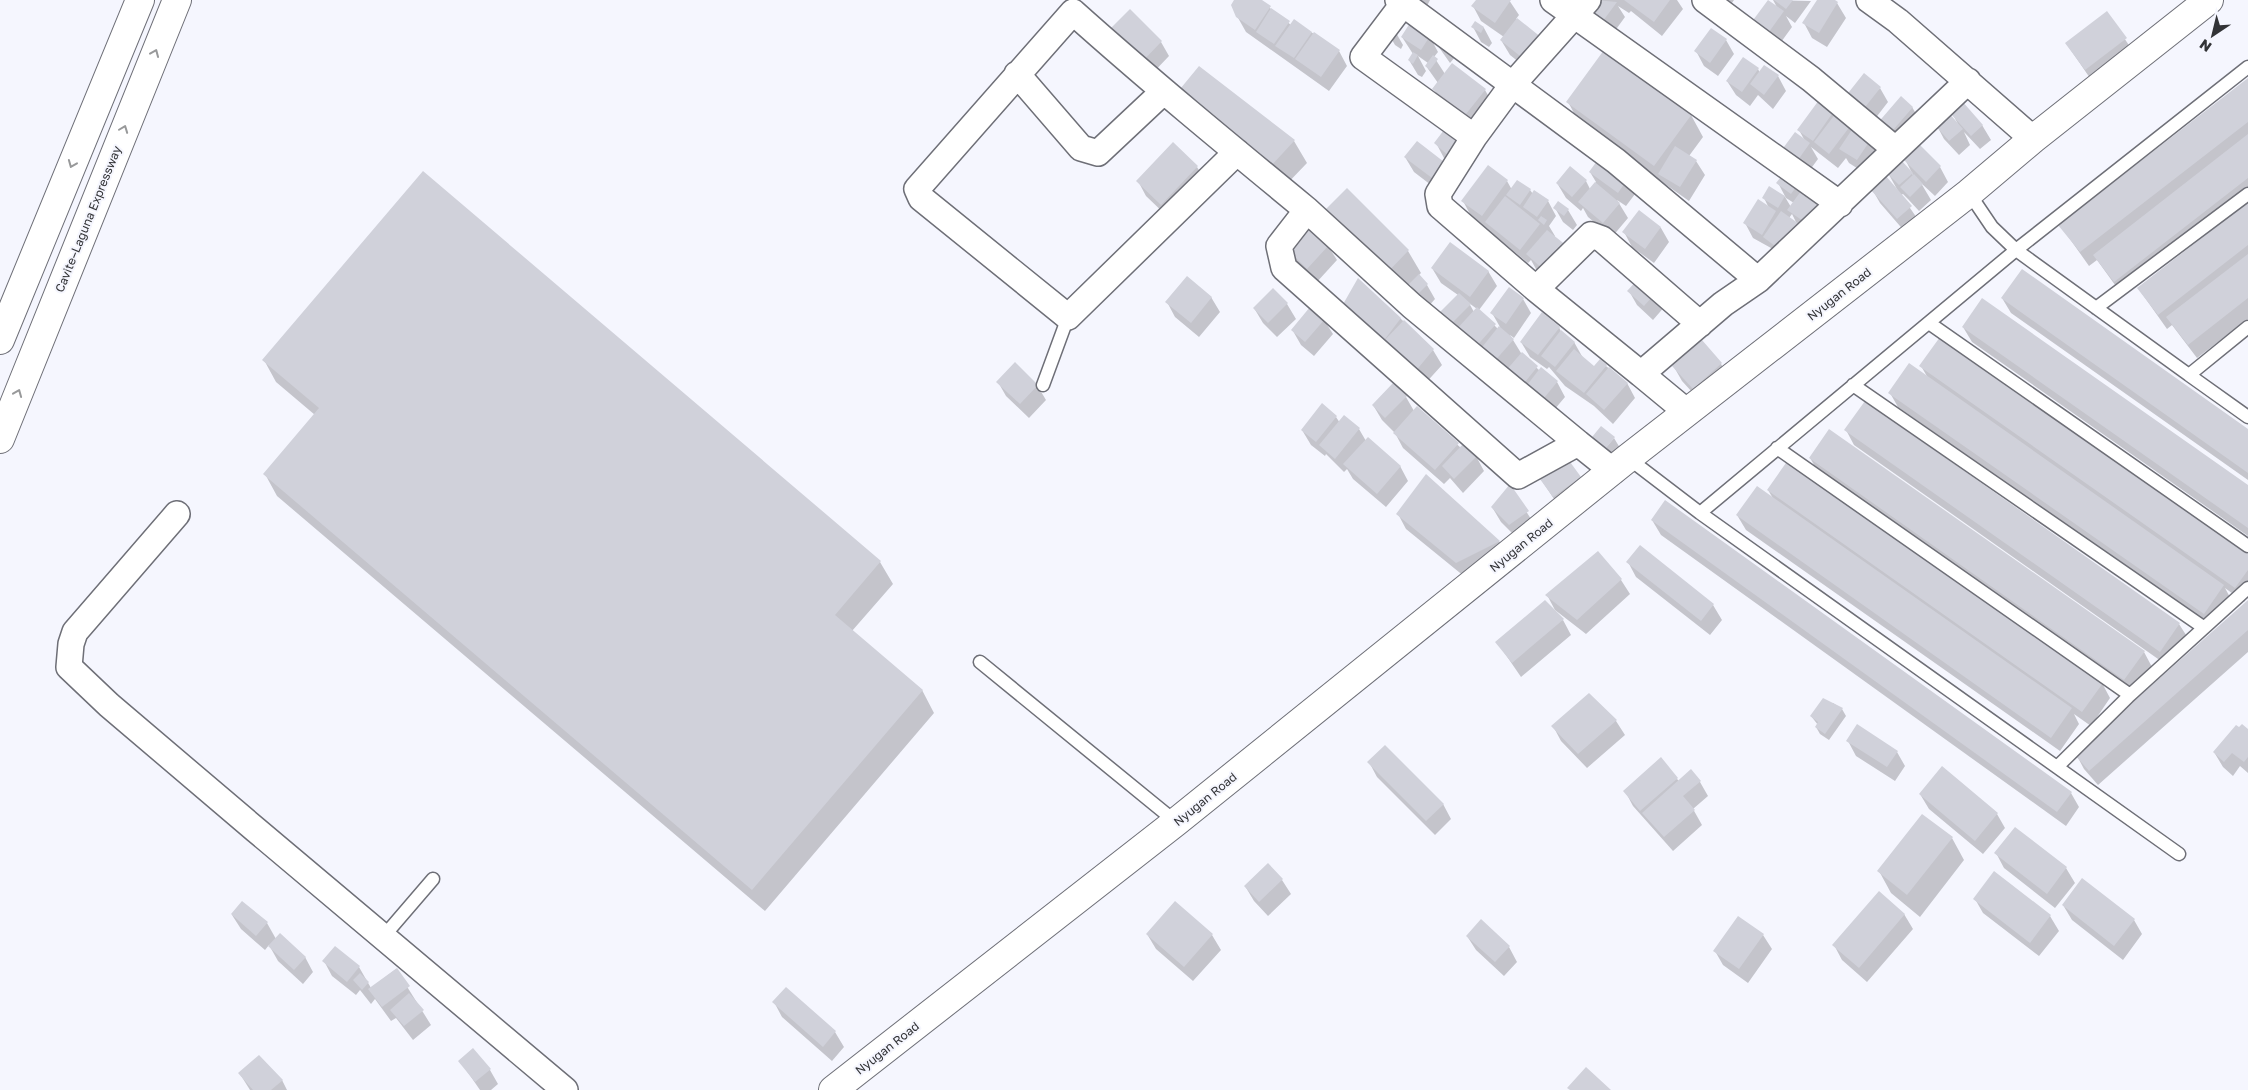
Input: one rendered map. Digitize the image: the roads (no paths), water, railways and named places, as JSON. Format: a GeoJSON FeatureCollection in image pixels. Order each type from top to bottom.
{"type":"FeatureCollection","features":[{"type":"Feature","properties":{"kind":"main road"},"geometry":{"type":"LineString","coordinates":[[0,340],[140,0]]}},
{"type":"Feature","properties":{"kind":"main road","name":"Cavite–Laguna Expressway"},"geometry":{"type":"LineString","coordinates":[[0,439],[177,0]]}},
{"type":"Feature","properties":{"kind":"main road","name":"Nyugan Road"},"geometry":{"type":"LineString","coordinates":[[833,1090],[1176,822],[1620,465],[1969,193],[2033,139],[2209,0]]}},
{"type":"Feature","properties":{"kind":"street"},"geometry":{"type":"LineString","coordinates":[[1553,0],[1581,7],[1840,204]]}},
{"type":"Feature","properties":{"kind":"street"},"geometry":{"type":"LineString","coordinates":[[1704,0],[1811,80],[1896,149]]}},
{"type":"Feature","properties":{"kind":"street"},"geometry":{"type":"LineString","coordinates":[[1869,0],[1898,21],[1968,80],[2033,139]]}},
{"type":"Feature","properties":{"kind":"street"},"geometry":{"type":"LineString","coordinates":[[1474,137],[1362,57],[1401,2],[1616,160],[1758,280]]}},
{"type":"Feature","properties":{"kind":"street"},"geometry":{"type":"LineString","coordinates":[[1581,7],[1513,84],[1474,137],[1438,194],[1440,206],[1536,289],[1688,412]]}},
{"type":"Feature","properties":{"kind":"street"},"geometry":{"type":"LineString","coordinates":[[1236,152],[1068,317],[921,198],[917,189],[1072,12],[1163,92],[1236,152],[1306,210],[1412,306],[1578,443],[1620,465]]}},
{"type":"Feature","properties":{"kind":"street"},"geometry":{"type":"LineString","coordinates":[[1017,74],[1081,148],[1098,153],[1163,92]]}},
{"type":"Feature","properties":{"kind":"street"},"geometry":{"type":"LineString","coordinates":[[1641,374],[1700,324],[1758,280],[1840,204],[1968,80]]}},
{"type":"Feature","properties":{"kind":"street"},"geometry":{"type":"LineString","coordinates":[[1306,210],[1279,246],[1284,268],[1518,476],[1578,443]]}},
{"type":"Feature","properties":{"kind":"street"},"geometry":{"type":"LineString","coordinates":[[1536,289],[1591,235],[1602,239],[1700,324]]}},
{"type":"Feature","properties":{"kind":"street"},"geometry":{"type":"LineString","coordinates":[[177,514],[75,632],[71,644],[69,667],[131,724],[565,1090]]}},
{"type":"Feature","properties":{"kind":"lane"},"geometry":{"type":"LineString","coordinates":[[1700,513],[2016,250],[2248,67]]}},
{"type":"Feature","properties":{"kind":"lane"},"geometry":{"type":"LineString","coordinates":[[1969,193],[1992,226],[2016,250],[2248,417]]}},
{"type":"Feature","properties":{"kind":"lane"},"geometry":{"type":"LineString","coordinates":[[2096,308],[2248,194]]}},
{"type":"Feature","properties":{"kind":"lane"},"geometry":{"type":"LineString","coordinates":[[1043,385],[1068,317]]}},
{"type":"Feature","properties":{"kind":"lane"},"geometry":{"type":"LineString","coordinates":[[1929,323],[2248,546]]}},
{"type":"Feature","properties":{"kind":"lane"},"geometry":{"type":"LineString","coordinates":[[2189,375],[2248,327]]}},
{"type":"Feature","properties":{"kind":"lane"},"geometry":{"type":"LineString","coordinates":[[1854,385],[2203,627]]}},
{"type":"Feature","properties":{"kind":"lane"},"geometry":{"type":"LineString","coordinates":[[1777,448],[2130,695]]}},
{"type":"Feature","properties":{"kind":"lane"},"geometry":{"type":"LineString","coordinates":[[1620,465],[1700,513],[2178,854]]}},
{"type":"Feature","properties":{"kind":"lane"},"geometry":{"type":"LineString","coordinates":[[2057,767],[2130,695],[2248,588]]}},
{"type":"Feature","properties":{"kind":"lane"},"geometry":{"type":"LineString","coordinates":[[980,662],[1176,822]]}},
{"type":"Feature","properties":{"kind":"lane"},"geometry":{"type":"LineString","coordinates":[[384,936],[433,879]]}}]}
